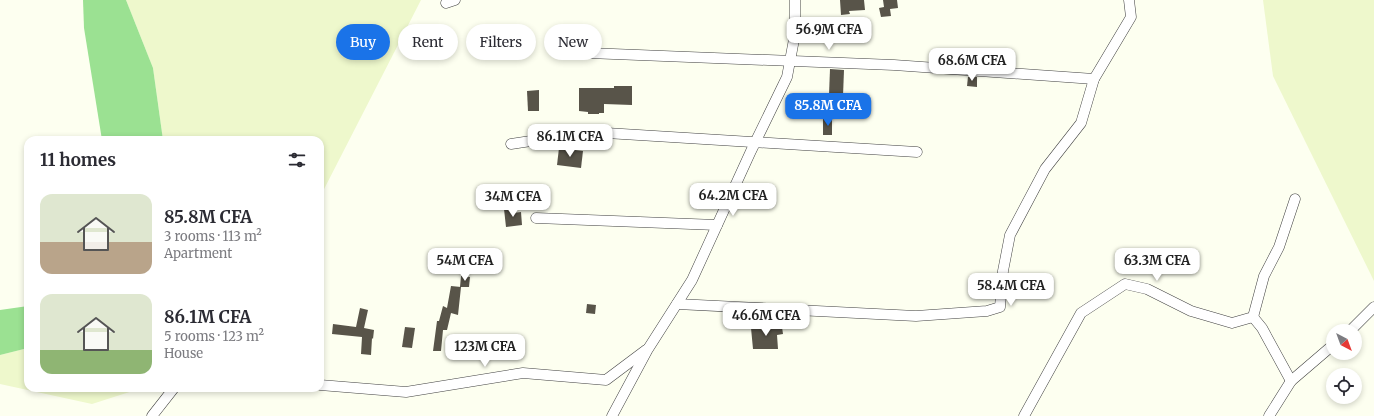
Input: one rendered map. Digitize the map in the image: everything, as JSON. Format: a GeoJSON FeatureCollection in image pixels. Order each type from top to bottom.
{"type":"FeatureCollection","features":[{"type":"Feature","properties":{"kind":"street"},"geometry":{"type":"LineString","coordinates":[[612,416],[648,349],[692,280],[787,77],[796,34],[795,0]]}},
{"type":"Feature","properties":{"kind":"street"},"geometry":{"type":"LineString","coordinates":[[676,304],[916,316],[987,311],[1000,307],[1003,271],[1010,235],[1045,169],[1081,123],[1094,79],[1131,16],[1130,0]]}},
{"type":"Feature","properties":{"kind":"street"},"geometry":{"type":"LineString","coordinates":[[602,54],[894,65],[1094,79]]}},
{"type":"Feature","properties":{"kind":"street"},"geometry":{"type":"LineString","coordinates":[[511,144],[590,132],[917,152]]}},
{"type":"Feature","properties":{"kind":"street"},"geometry":{"type":"LineString","coordinates":[[1253,317],[1264,276],[1279,247],[1295,199]]}},
{"type":"Feature","properties":{"kind":"street"},"geometry":{"type":"LineString","coordinates":[[536,218],[717,225]]}},
{"type":"Feature","properties":{"kind":"street"},"geometry":{"type":"LineString","coordinates":[[1024,416],[1081,313],[1125,284],[1147,290],[1191,311],[1232,323],[1253,317]]}},
{"type":"Feature","properties":{"kind":"street"},"geometry":{"type":"LineString","coordinates":[[1357,324],[1374,307]]}},
{"type":"Feature","properties":{"kind":"street"},"geometry":{"type":"LineString","coordinates":[[1253,317],[1262,328],[1290,381]]}},
{"type":"Feature","properties":{"kind":"street"},"geometry":{"type":"LineString","coordinates":[[324,385],[406,392],[523,373],[606,380],[648,349]]}},
{"type":"Feature","properties":{"kind":"street"},"geometry":{"type":"LineString","coordinates":[[1269,416],[1290,381],[1326,351]]}},
{"type":"Feature","properties":{"kind":"street"},"geometry":{"type":"LineString","coordinates":[[152,416],[171,392]]}},
{"type":"Feature","properties":{"kind":"green space"},"geometry":{"type":"Polygon","coordinates":[[[83,0],[126,0],[153,68],[162,136],[101,136],[84,28],[83,0]]]}},
{"type":"Feature","properties":{"kind":"green space"},"geometry":{"type":"Polygon","coordinates":[[[126,0],[421,0],[409,24],[398,24],[398,45],[324,189],[324,136],[162,136],[153,68],[126,0]]]}},
{"type":"Feature","properties":{"kind":"green space"},"geometry":{"type":"Polygon","coordinates":[[[1263,0],[1374,0],[1374,281],[1273,76],[1263,0]]]}},
{"type":"Feature","properties":{"kind":"green space"},"geometry":{"type":"Polygon","coordinates":[[[24,307],[24,349],[0,355],[0,310],[24,307]]]}},
{"type":"Feature","properties":{"kind":"green space"},"geometry":{"type":"Polygon","coordinates":[[[24,349],[24,389],[0,384],[0,355],[24,349]]]}},
{"type":"Feature","properties":{"kind":"green space"},"geometry":{"type":"Polygon","coordinates":[[[37,392],[130,392],[92,404],[37,392]]]}},
{"type":"Feature","properties":{"kind":"building"},"geometry":{"type":"Polygon","coordinates":[[[840,0],[864,0],[865,10],[849,11],[850,14],[841,15],[840,0]]]}},
{"type":"Feature","properties":{"kind":"building"},"geometry":{"type":"Polygon","coordinates":[[[883,0],[897,0],[898,8],[890,9],[891,16],[881,17],[879,8],[884,7],[883,0]]]}},
{"type":"Feature","properties":{"kind":"building"},"geometry":{"type":"Polygon","coordinates":[[[830,69],[844,70],[843,96],[829,95],[830,69]]]}},
{"type":"Feature","properties":{"kind":"building"},"geometry":{"type":"Polygon","coordinates":[[[968,77],[977,77],[977,87],[967,86],[968,77]]]}},
{"type":"Feature","properties":{"kind":"building"},"geometry":{"type":"Polygon","coordinates":[[[614,86],[632,86],[632,105],[604,104],[604,113],[599,114],[588,114],[588,112],[579,111],[579,88],[614,88],[614,86]]]}},
{"type":"Feature","properties":{"kind":"building"},"geometry":{"type":"Polygon","coordinates":[[[539,90],[539,111],[528,111],[527,91],[539,90]]]}},
{"type":"Feature","properties":{"kind":"building"},"geometry":{"type":"Polygon","coordinates":[[[823,119],[832,119],[832,135],[823,135],[823,119]]]}},
{"type":"Feature","properties":{"kind":"building"},"geometry":{"type":"Polygon","coordinates":[[[559,148],[583,151],[581,168],[557,165],[559,148]]]}},
{"type":"Feature","properties":{"kind":"building"},"geometry":{"type":"Polygon","coordinates":[[[513,207],[513,213],[521,212],[522,225],[506,227],[504,209],[513,207]]]}},
{"type":"Feature","properties":{"kind":"building"},"geometry":{"type":"Polygon","coordinates":[[[461,276],[470,277],[469,287],[460,287],[461,276]]]}},
{"type":"Feature","properties":{"kind":"building"},"geometry":{"type":"Polygon","coordinates":[[[451,286],[461,287],[458,315],[451,313],[447,330],[443,330],[441,351],[433,351],[437,321],[439,321],[443,306],[447,308],[451,286]]]}},
{"type":"Feature","properties":{"kind":"building"},"geometry":{"type":"Polygon","coordinates":[[[587,304],[596,305],[595,314],[586,313],[587,304]]]}},
{"type":"Feature","properties":{"kind":"building"},"geometry":{"type":"Polygon","coordinates":[[[360,308],[368,310],[364,328],[374,330],[371,355],[361,354],[362,337],[332,334],[333,324],[356,327],[360,308]]]}},
{"type":"Feature","properties":{"kind":"building"},"geometry":{"type":"Polygon","coordinates":[[[778,325],[778,327],[782,327],[783,334],[777,335],[778,349],[753,349],[751,328],[778,325]]]}},
{"type":"Feature","properties":{"kind":"building"},"geometry":{"type":"Polygon","coordinates":[[[405,327],[415,328],[412,348],[402,347],[405,327]]]}}]}
